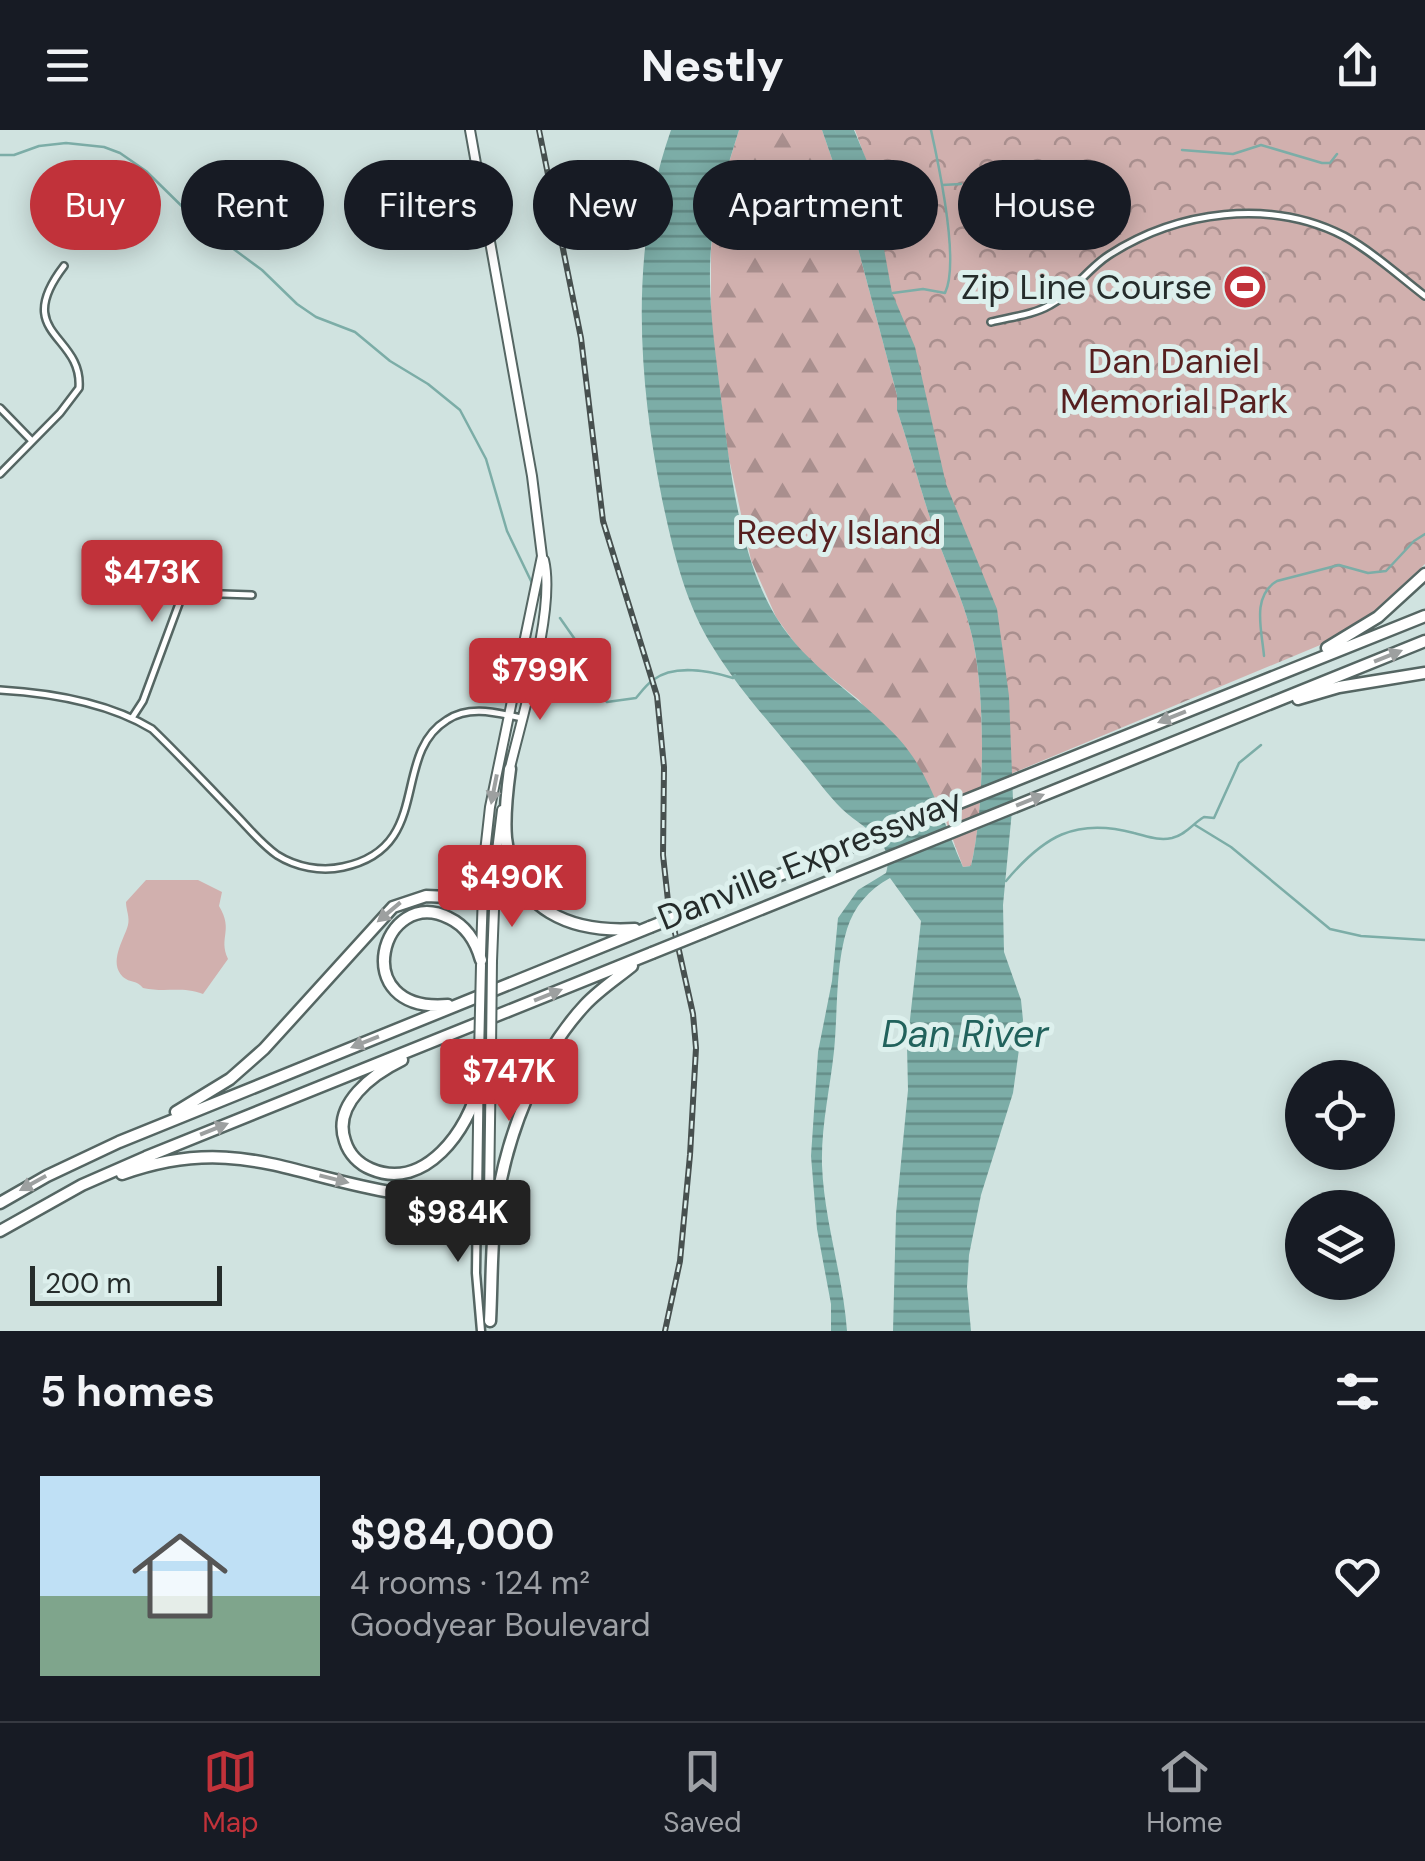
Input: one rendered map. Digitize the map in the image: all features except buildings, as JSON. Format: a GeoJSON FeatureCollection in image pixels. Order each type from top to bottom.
{"type":"FeatureCollection","features":[{"type":"Feature","properties":{"kind":"highway"},"geometry":{"type":"LineString","coordinates":[[1227,695],[1362,628],[1425,574]]}},
{"type":"Feature","properties":{"kind":"highway","name":"Danville Expressway"},"geometry":{"type":"LineString","coordinates":[[0,1203],[82,1158],[1425,616]]}},
{"type":"Feature","properties":{"kind":"highway","name":"Danville Expressway"},"geometry":{"type":"LineString","coordinates":[[0,1231],[69,1192],[146,1157],[1425,641]]}},
{"type":"Feature","properties":{"kind":"highway"},"geometry":{"type":"LineString","coordinates":[[1194,735],[1212,733],[1339,687],[1425,673]]}},
{"type":"Feature","properties":{"kind":"highway"},"geometry":{"type":"LineString","coordinates":[[510,769],[506,841],[514,870],[527,891],[552,914],[574,925],[600,931],[648,928]]}},
{"type":"Feature","properties":{"kind":"highway"},"geometry":{"type":"LineString","coordinates":[[460,896],[483,878]]}},
{"type":"Feature","properties":{"kind":"highway"},"geometry":{"type":"LineString","coordinates":[[82,1158],[111,1140],[196,1101],[239,1072],[280,1033],[393,906],[413,898],[488,898]]}},
{"type":"Feature","properties":{"kind":"highway"},"geometry":{"type":"LineString","coordinates":[[464,1004],[427,1006],[400,996],[386,978],[384,947],[403,920],[432,913],[449,917],[467,931],[485,962]]}},
{"type":"Feature","properties":{"kind":"highway"},"geometry":{"type":"LineString","coordinates":[[490,1326],[496,1205],[508,1152],[524,1107],[546,1060],[571,1022],[596,993],[648,955]]}},
{"type":"Feature","properties":{"kind":"highway"},"geometry":{"type":"LineString","coordinates":[[432,1042],[428,1048],[382,1071],[352,1100],[342,1130],[349,1151],[360,1163],[376,1171],[396,1173],[438,1156],[460,1132],[479,1084]]}},
{"type":"Feature","properties":{"kind":"highway"},"geometry":{"type":"LineString","coordinates":[[69,1192],[160,1162],[219,1156],[256,1159],[398,1194],[483,1197]]}},
{"type":"Feature","properties":{"kind":"main road"},"geometry":{"type":"LineString","coordinates":[[470,130],[547,578],[544,614],[510,769],[488,898],[479,1056],[483,1197]]}},
{"type":"Feature","properties":{"kind":"main road"},"geometry":{"type":"LineString","coordinates":[[488,898],[483,878],[490,807],[542,556]]}},
{"type":"Feature","properties":{"kind":"main road"},"geometry":{"type":"LineString","coordinates":[[483,1197],[491,1050],[485,962]]}},
{"type":"Feature","properties":{"kind":"street"},"geometry":{"type":"LineString","coordinates":[[991,322],[1052,304],[1097,263],[1133,242],[1182,222],[1227,214],[1275,215],[1325,228],[1360,246],[1425,296]]}},
{"type":"Feature","properties":{"kind":"street"},"geometry":{"type":"LineString","coordinates":[[0,474],[76,393],[80,382],[45,317],[48,290],[64,266]]}},
{"type":"Feature","properties":{"kind":"street"},"geometry":{"type":"LineString","coordinates":[[0,408],[32,441]]}},
{"type":"Feature","properties":{"kind":"street"},"geometry":{"type":"LineString","coordinates":[[132,718],[143,701],[180,601],[216,568]]}},
{"type":"Feature","properties":{"kind":"street"},"geometry":{"type":"LineString","coordinates":[[191,593],[252,595]]}},
{"type":"Feature","properties":{"kind":"street"},"geometry":{"type":"LineString","coordinates":[[0,690],[42,694],[132,718],[152,730],[274,852],[301,866],[324,869],[357,863],[388,842],[409,806],[421,749],[440,725],[472,711],[522,718]]}},
{"type":"Feature","properties":{"kind":"street"},"geometry":{"type":"LineString","coordinates":[[483,1197],[490,1326]]}},
{"type":"Feature","properties":{"kind":"street"},"geometry":{"type":"LineString","coordinates":[[480,1331],[476,1273],[483,1197]]}},
{"type":"Feature","properties":{"kind":"green space","name":"Reedy Island"},"geometry":{"type":"Polygon","coordinates":[[[739,130],[822,130],[832,160],[730,160],[739,130]]]}},
{"type":"Feature","properties":{"kind":"green space","name":"Dan Daniel Memorial Park"},"geometry":{"type":"Polygon","coordinates":[[[855,130],[1425,130],[1425,564],[1366,619],[1337,638],[1008,775],[948,500],[891,295],[883,250],[938,250],[938,160],[866,160],[855,130]]]}},
{"type":"Feature","properties":{"kind":"green space","name":"Reedy Island"},"geometry":{"type":"Polygon","coordinates":[[[711,250],[858,250],[897,395],[897,410],[977,661],[982,751],[979,814],[971,866],[963,867],[946,821],[859,700],[804,656],[776,617],[751,560],[728,454],[711,323],[711,250]]]}},
{"type":"Feature","properties":{"kind":"green space"},"geometry":{"type":"Polygon","coordinates":[[[146,880],[198,880],[222,892],[219,906],[225,922],[228,959],[203,994],[143,988],[119,971],[117,958],[128,922],[126,902],[146,880]]]}},
{"type":"Feature","properties":{"kind":"water","name":"Dan River"},"geometry":{"type":"Polygon","coordinates":[[[671,130],[739,130],[730,160],[693,160],[693,250],[711,250],[714,342],[728,453],[753,567],[763,593],[789,635],[818,666],[884,723],[910,753],[928,784],[963,867],[971,866],[981,783],[982,719],[977,660],[897,410],[897,395],[858,250],[884,250],[892,293],[915,347],[946,484],[997,609],[1009,696],[1013,800],[1003,905],[1004,952],[1021,1000],[1023,1020],[1013,1093],[981,1195],[969,1255],[971,1331],[893,1331],[896,1214],[908,1090],[907,1046],[921,921],[890,878],[869,893],[854,913],[840,959],[822,1165],[847,1331],[831,1331],[831,1304],[817,1229],[811,1156],[818,1052],[832,981],[838,918],[858,890],[886,873],[887,858],[878,839],[836,803],[733,677],[704,632],[681,576],[654,453],[643,360],[645,250],[673,250],[673,160],[662,160],[671,130]]]}},
{"type":"Feature","properties":{"kind":"water","name":"Dan River"},"geometry":{"type":"Polygon","coordinates":[[[822,130],[854,130],[866,160],[832,160],[822,130]]]}},
{"type":"Feature","properties":{"kind":"waterway"},"geometry":{"type":"LineString","coordinates":[[893,293],[923,289],[945,293],[949,279],[947,213],[931,130]]}},
{"type":"Feature","properties":{"kind":"waterway"},"geometry":{"type":"LineString","coordinates":[[0,155],[66,143],[120,153],[146,171],[201,225],[262,270],[297,304],[316,317],[355,332],[390,361],[428,384],[460,410],[486,459],[507,531],[532,583]]}},
{"type":"Feature","properties":{"kind":"waterway"},"geometry":{"type":"LineString","coordinates":[[1182,150],[1233,154],[1261,145],[1322,163],[1330,163],[1337,154]]}},
{"type":"Feature","properties":{"kind":"waterway"},"geometry":{"type":"LineString","coordinates":[[942,185],[958,184]]}},
{"type":"Feature","properties":{"kind":"waterway"},"geometry":{"type":"LineString","coordinates":[[1264,656],[1261,605],[1277,581],[1339,565],[1368,573],[1386,571],[1425,534]]}},
{"type":"Feature","properties":{"kind":"waterway"},"geometry":{"type":"LineString","coordinates":[[560,618],[581,648],[582,679],[607,702],[636,698],[653,680],[671,672],[703,671],[733,678],[735,675]]}},
{"type":"Feature","properties":{"kind":"waterway"},"geometry":{"type":"LineString","coordinates":[[1006,881],[1033,853],[1062,834],[1094,828],[1167,839],[1182,834],[1204,817],[1214,818],[1239,763],[1261,745]]}},
{"type":"Feature","properties":{"kind":"waterway"},"geometry":{"type":"LineString","coordinates":[[1195,825],[1231,847],[1330,929],[1361,936],[1425,940]]}},
{"type":"Feature","properties":{"kind":"railway"},"geometry":{"type":"LineString","coordinates":[[539,130],[581,338],[603,521],[657,696],[664,767],[663,855],[668,901],[693,1014],[696,1048],[690,1155],[680,1261],[665,1331]]}},
{"type":"Feature","properties":{"kind":"place","name":"Zip Line Course"},"geometry":{"type":"Point","coordinates":[1245,287]}}]}
